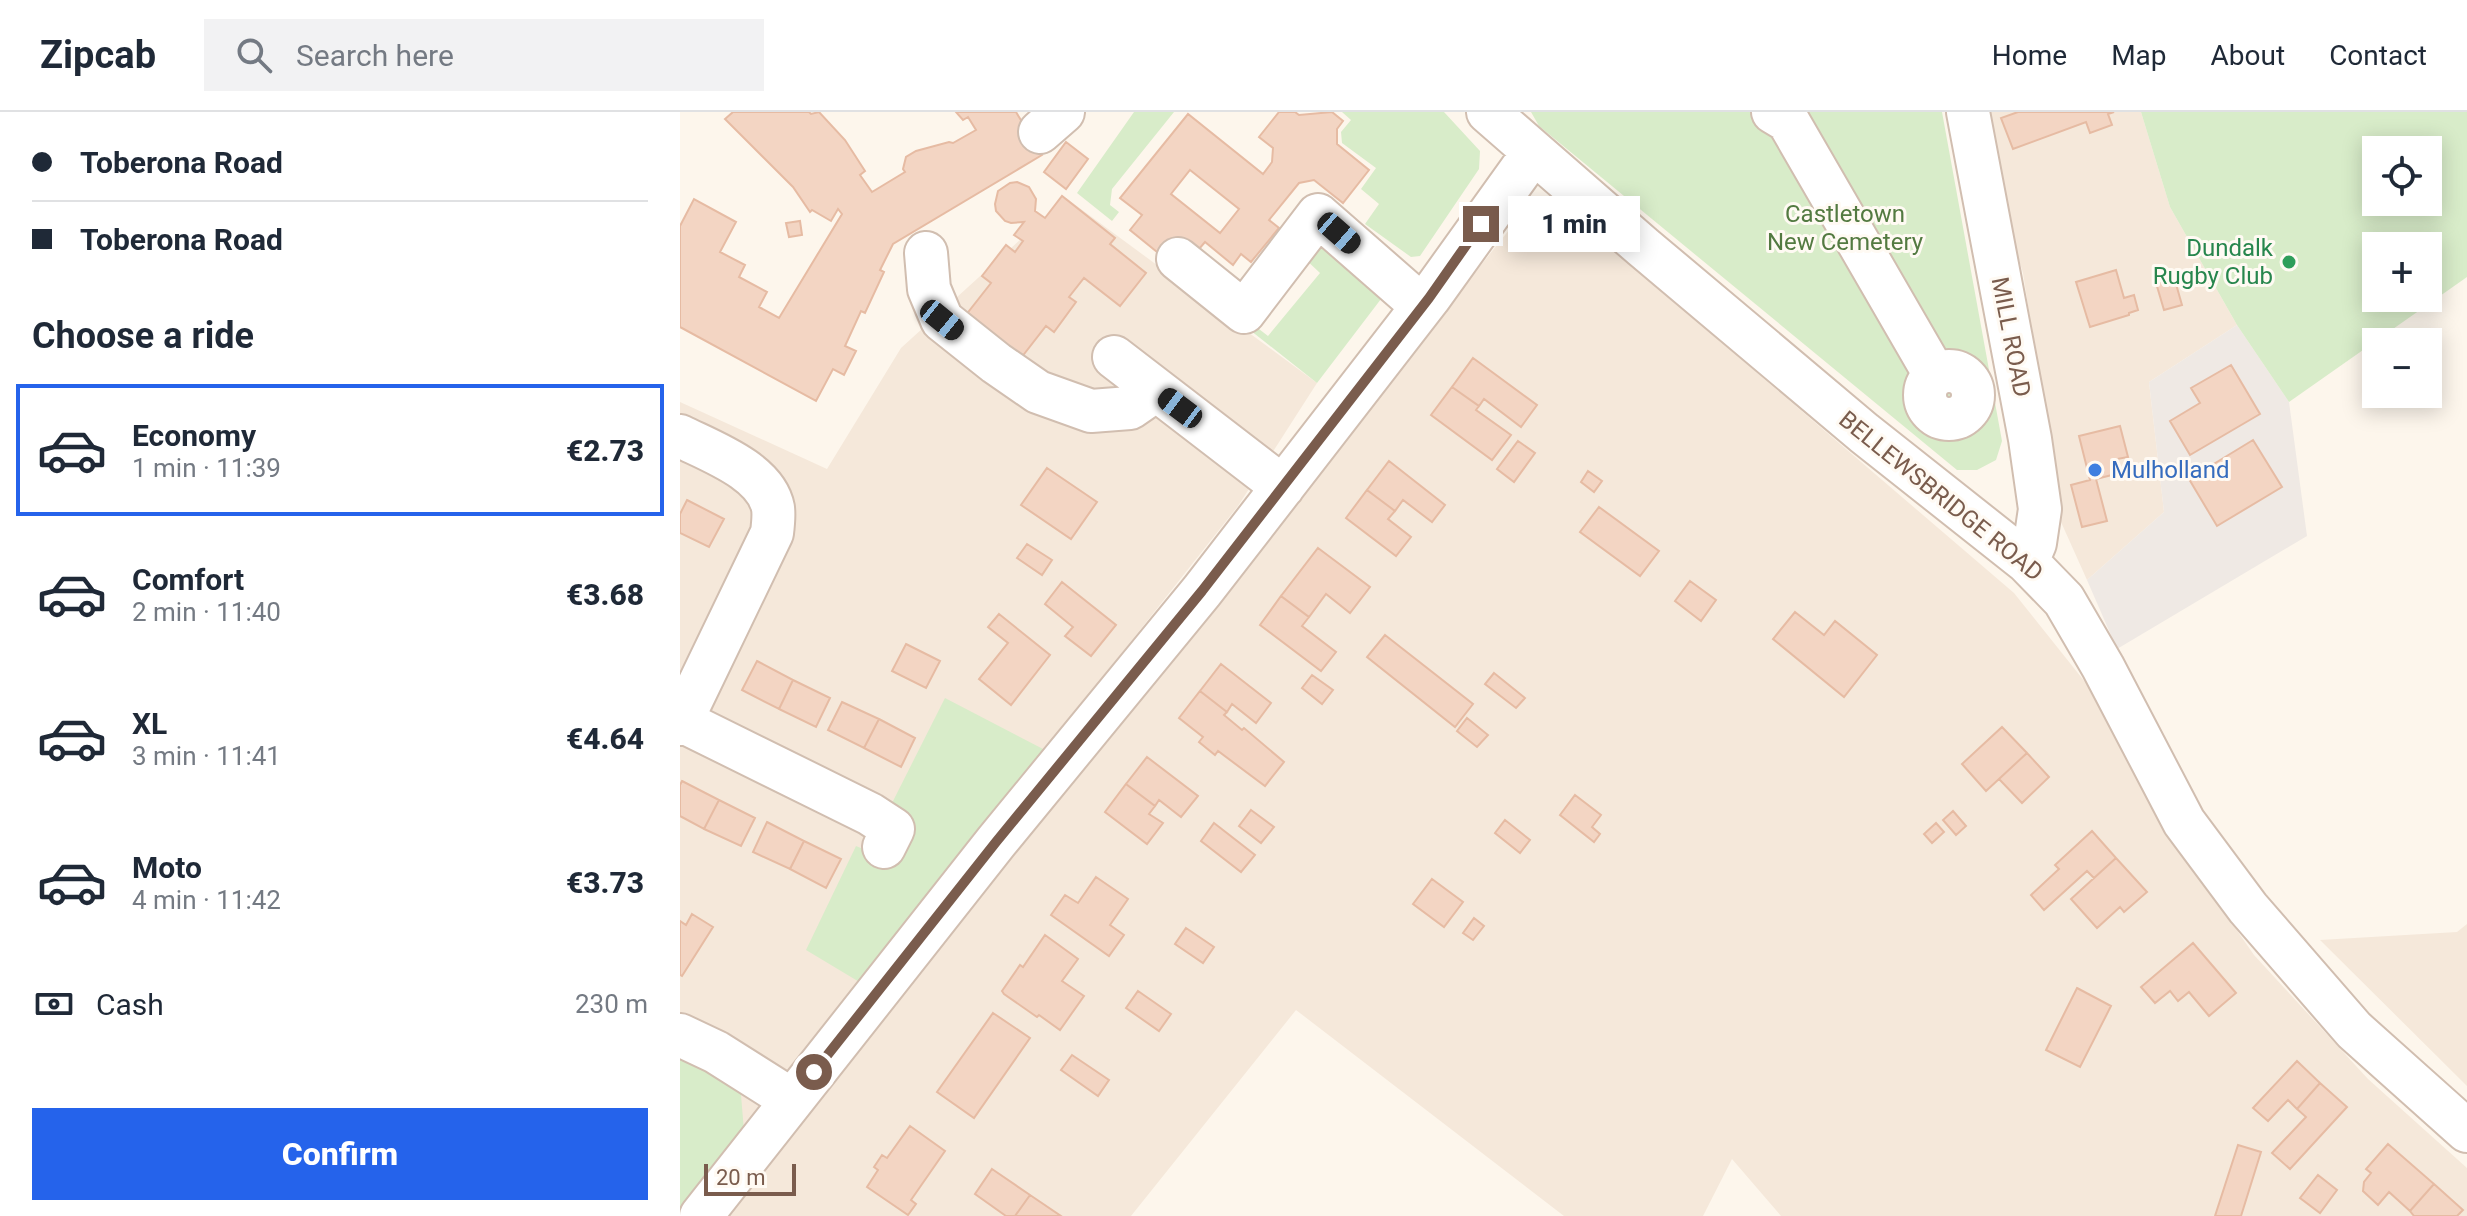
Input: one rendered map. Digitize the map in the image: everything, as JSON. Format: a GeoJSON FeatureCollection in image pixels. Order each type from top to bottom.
{"type":"FeatureCollection","features":[{"type":"Feature","properties":{"kind":"street","name":"BELLEWSBRIDGE ROAD"},"geometry":{"type":"LineString","coordinates":[[1488,112],[1864,433],[2027,562],[2064,600],[2103,667],[2184,822],[2248,908],[2354,1030],[2467,1131]]}},
{"type":"Feature","properties":{"kind":"street"},"geometry":{"type":"LineString","coordinates":[[1773,112],[1788,121],[1935,375]]}},
{"type":"Feature","properties":{"kind":"street","name":"MILL ROAD"},"geometry":{"type":"LineString","coordinates":[[1968,112],[2030,439],[2040,509],[2035,543],[2027,562]]}},
{"type":"Feature","properties":{"kind":"street"},"geometry":{"type":"LineString","coordinates":[[701,1216],[996,842],[1202,591],[1422,306],[1533,153]]}},
{"type":"Feature","properties":{"kind":"street"},"geometry":{"type":"LineString","coordinates":[[1178,259],[1244,312],[1318,215],[1422,306]]}},
{"type":"Feature","properties":{"kind":"street"},"geometry":{"type":"LineString","coordinates":[[926,253],[929,289],[942,320],[1038,392],[1091,411],[1130,408],[1156,390]]}},
{"type":"Feature","properties":{"kind":"street"},"geometry":{"type":"LineString","coordinates":[[1114,357],[1283,487]]}},
{"type":"Feature","properties":{"kind":"street"},"geometry":{"type":"LineString","coordinates":[[680,436],[733,462],[763,485],[773,507],[772,533],[681,722],[870,814],[893,829],[884,847]]}},
{"type":"Feature","properties":{"kind":"street"},"geometry":{"type":"LineString","coordinates":[[680,1035],[716,1052],[792,1100]]}},
{"type":"Feature","properties":{"kind":"shaded area"},"geometry":{"type":"Polygon","coordinates":[[[1980,112],[2141,112],[2170,207],[2237,325],[2149,382],[2164,512],[2087,580],[2061,522],[2023,273],[1987,154],[1980,112]]]}},
{"type":"Feature","properties":{"kind":"shaded area"},"geometry":{"type":"Polygon","coordinates":[[[1066,198],[1317,383],[1238,506],[680,1212],[680,402],[827,469],[901,348],[1066,198]]]}},
{"type":"Feature","properties":{"kind":"shaded area"},"geometry":{"type":"Polygon","coordinates":[[[1529,205],[1567,210],[2014,593],[2093,692],[2170,834],[2254,955],[2368,1079],[2467,1168],[2467,1216],[1781,1216],[1732,1159],[1703,1216],[1564,1216],[1296,1010],[1131,1216],[720,1216],[1529,205]]]}},
{"type":"Feature","properties":{"kind":"shaded area"},"geometry":{"type":"Polygon","coordinates":[[[2237,325],[2289,402],[2307,536],[2117,649],[2087,580],[2164,512],[2149,382],[2237,325]]]}},
{"type":"Feature","properties":{"kind":"shaded area"},"geometry":{"type":"Polygon","coordinates":[[[2467,924],[2467,1086],[2320,940],[2457,932],[2467,924]]]}},
{"type":"Feature","properties":{"kind":"green space"},"geometry":{"type":"Polygon","coordinates":[[[1134,112],[1174,112],[1112,189],[1110,205],[1119,212],[1112,221],[1077,193],[1134,112]]]}},
{"type":"Feature","properties":{"kind":"green space"},"geometry":{"type":"Polygon","coordinates":[[[1342,112],[1444,112],[1480,151],[1479,169],[1420,256],[1411,257],[1365,224],[1379,204],[1361,189],[1376,168],[1342,143],[1341,132],[1351,120],[1342,112]]]}},
{"type":"Feature","properties":{"kind":"green space","name":"Castletown New Cemetery"},"geometry":{"type":"Polygon","coordinates":[[[1531,112],[1942,112],[2002,441],[1996,460],[1977,470],[1957,470],[1539,126],[1531,112]]]}},
{"type":"Feature","properties":{"kind":"green space","name":"Dundalk Rugby Club"},"geometry":{"type":"Polygon","coordinates":[[[2141,112],[2467,112],[2467,277],[2442,295],[2442,232],[2362,232],[2362,312],[2417,312],[2394,328],[2362,328],[2362,351],[2289,402],[2237,325],[2170,207],[2141,112]]]}},
{"type":"Feature","properties":{"kind":"green space"},"geometry":{"type":"Polygon","coordinates":[[[1329,247],[1374,287],[1381,299],[1317,383],[1207,296],[1211,292],[1268,336],[1320,273],[1303,257],[1309,249],[1329,247]]]}},
{"type":"Feature","properties":{"kind":"green space"},"geometry":{"type":"Polygon","coordinates":[[[945,698],[1045,750],[861,983],[806,950],[856,846],[890,860],[913,818],[890,807],[945,698]]]}},
{"type":"Feature","properties":{"kind":"green space"},"geometry":{"type":"Polygon","coordinates":[[[680,1052],[740,1083],[744,1131],[680,1212],[680,1052]]]}},
{"type":"Feature","properties":{"kind":"building"},"geometry":{"type":"Polygon","coordinates":[[[733,112],[819,112],[845,140],[865,171],[860,175],[872,192],[905,172],[906,157],[916,151],[953,143],[976,130],[968,117],[963,120],[956,112],[1016,112],[1042,155],[893,244],[865,313],[861,311],[845,346],[856,351],[844,375],[833,369],[816,401],[680,327],[680,226],[694,199],[736,222],[720,252],[745,265],[739,277],[767,292],[759,307],[779,318],[842,214],[838,209],[831,221],[812,210],[810,212],[793,187],[725,119],[733,112]]]}},
{"type":"Feature","properties":{"kind":"building"},"geometry":{"type":"Polygon","coordinates":[[[1279,112],[1299,115],[1332,112],[1343,121],[1337,129],[1337,144],[1369,170],[1343,203],[1314,180],[1299,183],[1269,220],[1279,228],[1251,262],[1241,254],[1233,265],[1205,242],[1193,256],[1162,256],[1130,230],[1142,215],[1120,198],[1188,114],[1263,174],[1272,162],[1273,148],[1259,137],[1279,112]],[[1190,170],[1171,194],[1220,233],[1239,209],[1190,170]]]}},
{"type":"Feature","properties":{"kind":"building"},"geometry":{"type":"Polygon","coordinates":[[[2018,112],[2114,112],[2108,114],[2112,125],[2090,133],[2086,122],[2013,149],[2001,118],[2018,112]]]}},
{"type":"Feature","properties":{"kind":"building"},"geometry":{"type":"Polygon","coordinates":[[[1066,142],[1088,159],[1066,189],[1044,172],[1066,142]]]}},
{"type":"Feature","properties":{"kind":"building"},"geometry":{"type":"Polygon","coordinates":[[[1017,182],[1029,187],[1036,199],[1035,211],[1045,218],[1062,196],[1115,238],[1110,244],[1146,273],[1120,306],[1084,278],[1069,297],[1076,302],[1054,332],[1046,326],[1021,358],[962,320],[991,283],[982,276],[1006,245],[1015,252],[1023,241],[1014,235],[1024,222],[1005,221],[996,211],[995,204],[998,191],[1017,182]]]}},
{"type":"Feature","properties":{"kind":"building"},"geometry":{"type":"Polygon","coordinates":[[[800,221],[802,235],[789,237],[786,223],[800,221]]]}},
{"type":"Feature","properties":{"kind":"building"},"geometry":{"type":"Polygon","coordinates":[[[2116,270],[2124,298],[2134,295],[2138,310],[2090,327],[2076,282],[2116,270]]]}},
{"type":"Feature","properties":{"kind":"building"},"geometry":{"type":"Polygon","coordinates":[[[2174,277],[2182,305],[2164,310],[2156,283],[2174,277]]]}},
{"type":"Feature","properties":{"kind":"building"},"geometry":{"type":"Polygon","coordinates":[[[1473,358],[1537,405],[1521,427],[1484,399],[1479,406],[1452,387],[1473,358]]]}},
{"type":"Feature","properties":{"kind":"building"},"geometry":{"type":"Polygon","coordinates":[[[2231,365],[2260,414],[2190,455],[2170,421],[2200,403],[2191,388],[2231,365]]]}},
{"type":"Feature","properties":{"kind":"building"},"geometry":{"type":"Polygon","coordinates":[[[1452,387],[1479,406],[1476,410],[1511,435],[1492,460],[1431,415],[1452,387]]]}},
{"type":"Feature","properties":{"kind":"building"},"geometry":{"type":"Polygon","coordinates":[[[2120,426],[2128,457],[2117,459],[2120,473],[2096,479],[2107,521],[2082,527],[2071,485],[2090,480],[2079,436],[2120,426]]]}},
{"type":"Feature","properties":{"kind":"building"},"geometry":{"type":"Polygon","coordinates":[[[2253,440],[2282,487],[2217,526],[2189,479],[2253,440]]]}},
{"type":"Feature","properties":{"kind":"building"},"geometry":{"type":"Polygon","coordinates":[[[1518,441],[1535,453],[1514,482],[1497,469],[1518,441]]]}},
{"type":"Feature","properties":{"kind":"building"},"geometry":{"type":"Polygon","coordinates":[[[1389,461],[1445,505],[1432,522],[1403,500],[1395,511],[1367,490],[1389,461]]]}},
{"type":"Feature","properties":{"kind":"building"},"geometry":{"type":"Polygon","coordinates":[[[1047,468],[1097,502],[1071,539],[1021,505],[1047,468]]]}},
{"type":"Feature","properties":{"kind":"building"},"geometry":{"type":"Polygon","coordinates":[[[1588,471],[1602,481],[1594,492],[1581,482],[1588,471]]]}},
{"type":"Feature","properties":{"kind":"building"},"geometry":{"type":"Polygon","coordinates":[[[1367,490],[1395,511],[1388,519],[1411,537],[1396,556],[1346,518],[1367,490]]]}},
{"type":"Feature","properties":{"kind":"building"},"geometry":{"type":"Polygon","coordinates":[[[687,500],[724,519],[709,547],[680,533],[680,514],[687,500]]]}},
{"type":"Feature","properties":{"kind":"building"},"geometry":{"type":"Polygon","coordinates":[[[1599,507],[1659,551],[1640,576],[1580,532],[1599,507]]]}},
{"type":"Feature","properties":{"kind":"building"},"geometry":{"type":"Polygon","coordinates":[[[1027,544],[1052,560],[1042,575],[1017,558],[1027,544]]]}},
{"type":"Feature","properties":{"kind":"building"},"geometry":{"type":"Polygon","coordinates":[[[1318,548],[1370,587],[1350,613],[1326,594],[1309,617],[1281,596],[1318,548]]]}},
{"type":"Feature","properties":{"kind":"building"},"geometry":{"type":"Polygon","coordinates":[[[1690,581],[1716,600],[1701,621],[1675,601],[1690,581]]]}},
{"type":"Feature","properties":{"kind":"building"},"geometry":{"type":"Polygon","coordinates":[[[1062,582],[1116,625],[1091,656],[1065,636],[1073,627],[1045,604],[1062,582]]]}},
{"type":"Feature","properties":{"kind":"building"},"geometry":{"type":"Polygon","coordinates":[[[1281,596],[1309,617],[1302,626],[1336,652],[1321,671],[1260,625],[1281,596]]]}},
{"type":"Feature","properties":{"kind":"building"},"geometry":{"type":"Polygon","coordinates":[[[1795,612],[1824,635],[1835,621],[1877,655],[1844,697],[1773,639],[1795,612]]]}},
{"type":"Feature","properties":{"kind":"building"},"geometry":{"type":"Polygon","coordinates":[[[999,614],[1050,655],[1011,705],[979,679],[1008,643],[988,627],[999,614]]]}},
{"type":"Feature","properties":{"kind":"building"},"geometry":{"type":"Polygon","coordinates":[[[1385,635],[1473,704],[1455,727],[1367,657],[1385,635]]]}},
{"type":"Feature","properties":{"kind":"building"},"geometry":{"type":"Polygon","coordinates":[[[906,644],[940,661],[926,688],[892,671],[906,644]]]}},
{"type":"Feature","properties":{"kind":"building"},"geometry":{"type":"Polygon","coordinates":[[[757,661],[793,680],[779,709],[742,690],[757,661]]]}},
{"type":"Feature","properties":{"kind":"building"},"geometry":{"type":"Polygon","coordinates":[[[1221,664],[1271,703],[1256,723],[1232,704],[1227,712],[1200,691],[1221,664]]]}},
{"type":"Feature","properties":{"kind":"building"},"geometry":{"type":"Polygon","coordinates":[[[1494,673],[1525,698],[1516,708],[1485,684],[1494,673]]]}},
{"type":"Feature","properties":{"kind":"building"},"geometry":{"type":"Polygon","coordinates":[[[1312,675],[1333,690],[1322,704],[1302,688],[1312,675]]]}},
{"type":"Feature","properties":{"kind":"building"},"geometry":{"type":"Polygon","coordinates":[[[793,680],[830,698],[816,727],[779,709],[793,680]]]}},
{"type":"Feature","properties":{"kind":"building"},"geometry":{"type":"Polygon","coordinates":[[[1200,691],[1227,712],[1224,715],[1284,762],[1265,786],[1218,751],[1215,755],[1199,742],[1203,737],[1179,718],[1200,691]]]}},
{"type":"Feature","properties":{"kind":"building"},"geometry":{"type":"Polygon","coordinates":[[[842,702],[879,719],[864,748],[828,730],[842,702]]]}},
{"type":"Feature","properties":{"kind":"building"},"geometry":{"type":"Polygon","coordinates":[[[1467,718],[1488,735],[1477,747],[1457,731],[1467,718]]]}},
{"type":"Feature","properties":{"kind":"building"},"geometry":{"type":"Polygon","coordinates":[[[879,719],[915,738],[901,767],[864,748],[879,719]]]}},
{"type":"Feature","properties":{"kind":"building"},"geometry":{"type":"Polygon","coordinates":[[[2002,727],[2027,753],[1986,791],[1962,764],[2002,727]]]}},
{"type":"Feature","properties":{"kind":"building"},"geometry":{"type":"Polygon","coordinates":[[[2027,753],[2049,777],[2022,803],[1999,779],[2027,753]]]}},
{"type":"Feature","properties":{"kind":"building"},"geometry":{"type":"Polygon","coordinates":[[[1147,757],[1198,796],[1181,817],[1159,800],[1155,806],[1126,784],[1147,757]]]}},
{"type":"Feature","properties":{"kind":"building"},"geometry":{"type":"Polygon","coordinates":[[[682,781],[719,800],[704,829],[680,816],[682,781]]]}},
{"type":"Feature","properties":{"kind":"building"},"geometry":{"type":"Polygon","coordinates":[[[1126,784],[1155,806],[1149,814],[1163,823],[1147,844],[1105,812],[1126,784]]]}},
{"type":"Feature","properties":{"kind":"building"},"geometry":{"type":"Polygon","coordinates":[[[1575,795],[1601,815],[1592,827],[1600,834],[1594,842],[1560,815],[1575,795]]]}},
{"type":"Feature","properties":{"kind":"building"},"geometry":{"type":"Polygon","coordinates":[[[719,800],[755,818],[741,846],[704,829],[719,800]]]}},
{"type":"Feature","properties":{"kind":"building"},"geometry":{"type":"Polygon","coordinates":[[[1251,810],[1274,827],[1261,843],[1239,826],[1251,810]]]}},
{"type":"Feature","properties":{"kind":"building"},"geometry":{"type":"Polygon","coordinates":[[[1953,811],[1966,826],[1956,835],[1943,820],[1953,811]]]}},
{"type":"Feature","properties":{"kind":"building"},"geometry":{"type":"Polygon","coordinates":[[[1505,820],[1530,840],[1520,853],[1495,833],[1505,820]]]}},
{"type":"Feature","properties":{"kind":"building"},"geometry":{"type":"Polygon","coordinates":[[[767,822],[804,841],[790,869],[753,852],[767,822]]]}},
{"type":"Feature","properties":{"kind":"building"},"geometry":{"type":"Polygon","coordinates":[[[1214,823],[1255,855],[1241,872],[1201,841],[1214,823]]]}},
{"type":"Feature","properties":{"kind":"building"},"geometry":{"type":"Polygon","coordinates":[[[1936,823],[1944,832],[1932,843],[1924,834],[1936,823]]]}},
{"type":"Feature","properties":{"kind":"building"},"geometry":{"type":"Polygon","coordinates":[[[2092,831],[2116,858],[2094,878],[2087,871],[2044,910],[2031,895],[2059,869],[2055,865],[2092,831]]]}},
{"type":"Feature","properties":{"kind":"building"},"geometry":{"type":"Polygon","coordinates":[[[804,841],[841,859],[826,888],[790,869],[804,841]]]}},
{"type":"Feature","properties":{"kind":"building"},"geometry":{"type":"Polygon","coordinates":[[[2116,858],[2147,892],[2124,912],[2120,907],[2097,928],[2071,899],[2116,858]]]}},
{"type":"Feature","properties":{"kind":"building"},"geometry":{"type":"Polygon","coordinates":[[[1096,877],[1128,899],[1110,925],[1124,935],[1109,956],[1051,915],[1065,895],[1078,903],[1096,877]]]}},
{"type":"Feature","properties":{"kind":"building"},"geometry":{"type":"Polygon","coordinates":[[[1432,879],[1463,902],[1444,927],[1413,904],[1432,879]]]}},
{"type":"Feature","properties":{"kind":"building"},"geometry":{"type":"Polygon","coordinates":[[[692,914],[713,927],[682,976],[680,921],[686,925],[692,914]]]}},
{"type":"Feature","properties":{"kind":"building"},"geometry":{"type":"Polygon","coordinates":[[[1474,918],[1484,926],[1473,940],[1463,933],[1474,918]]]}},
{"type":"Feature","properties":{"kind":"building"},"geometry":{"type":"Polygon","coordinates":[[[1186,928],[1214,947],[1203,963],[1175,944],[1186,928]]]}},
{"type":"Feature","properties":{"kind":"building"},"geometry":{"type":"Polygon","coordinates":[[[1045,935],[1078,959],[1062,981],[1084,996],[1060,1030],[1002,991],[1045,935]]]}},
{"type":"Feature","properties":{"kind":"building"},"geometry":{"type":"Polygon","coordinates":[[[2193,943],[2236,993],[2209,1016],[2189,992],[2178,1001],[2170,991],[2155,1003],[2141,987],[2193,943]]]}},
{"type":"Feature","properties":{"kind":"building"},"geometry":{"type":"Polygon","coordinates":[[[2077,988],[2111,1006],[2080,1067],[2046,1050],[2077,988]]]}},
{"type":"Feature","properties":{"kind":"building"},"geometry":{"type":"Polygon","coordinates":[[[1138,991],[1171,1014],[1159,1031],[1126,1008],[1138,991]]]}},
{"type":"Feature","properties":{"kind":"building"},"geometry":{"type":"Polygon","coordinates":[[[993,1013],[1030,1038],[974,1118],[937,1092],[993,1013]]]}},
{"type":"Feature","properties":{"kind":"building"},"geometry":{"type":"Polygon","coordinates":[[[1072,1055],[1109,1080],[1098,1096],[1061,1070],[1072,1055]]]}},
{"type":"Feature","properties":{"kind":"building"},"geometry":{"type":"Polygon","coordinates":[[[2297,1061],[2320,1083],[2297,1109],[2288,1100],[2268,1121],[2253,1108],[2297,1061]]]}},
{"type":"Feature","properties":{"kind":"building"},"geometry":{"type":"Polygon","coordinates":[[[2320,1083],[2347,1107],[2290,1169],[2272,1153],[2306,1117],[2297,1109],[2320,1083]]]}},
{"type":"Feature","properties":{"kind":"building"},"geometry":{"type":"Polygon","coordinates":[[[910,1126],[945,1151],[911,1200],[916,1204],[908,1215],[867,1187],[878,1170],[874,1167],[882,1155],[887,1158],[910,1126]]]}},
{"type":"Feature","properties":{"kind":"building"},"geometry":{"type":"Polygon","coordinates":[[[2388,1144],[2434,1184],[2410,1211],[2389,1192],[2378,1205],[2363,1191],[2364,1182],[2371,1173],[2366,1169],[2388,1144]]]}},
{"type":"Feature","properties":{"kind":"building"},"geometry":{"type":"Polygon","coordinates":[[[2238,1145],[2261,1152],[2241,1216],[2215,1216],[2238,1145]]]}},
{"type":"Feature","properties":{"kind":"building"},"geometry":{"type":"Polygon","coordinates":[[[992,1169],[1030,1195],[1015,1216],[1006,1216],[975,1194],[992,1169]]]}},
{"type":"Feature","properties":{"kind":"building"},"geometry":{"type":"Polygon","coordinates":[[[2318,1175],[2337,1190],[2320,1213],[2300,1198],[2318,1175]]]}},
{"type":"Feature","properties":{"kind":"building"},"geometry":{"type":"Polygon","coordinates":[[[2434,1184],[2463,1210],[2457,1216],[2414,1216],[2410,1211],[2434,1184]]]}},
{"type":"Feature","properties":{"kind":"building"},"geometry":{"type":"Polygon","coordinates":[[[1030,1195],[1061,1216],[1015,1216],[1030,1195]]]}},
{"type":"Feature","properties":{"kind":"place","name":"Dundalk Rugby Club"},"geometry":{"type":"Point","coordinates":[2289,262]}},
{"type":"Feature","properties":{"kind":"place","name":"Mulholland"},"geometry":{"type":"Point","coordinates":[2095,470]}},
{"type":"Feature","properties":{"kind":"route"},"geometry":{"type":"LineString","coordinates":[[814,1072],[996,842],[1202,591],[1429,298],[1481,224]]}}]}
